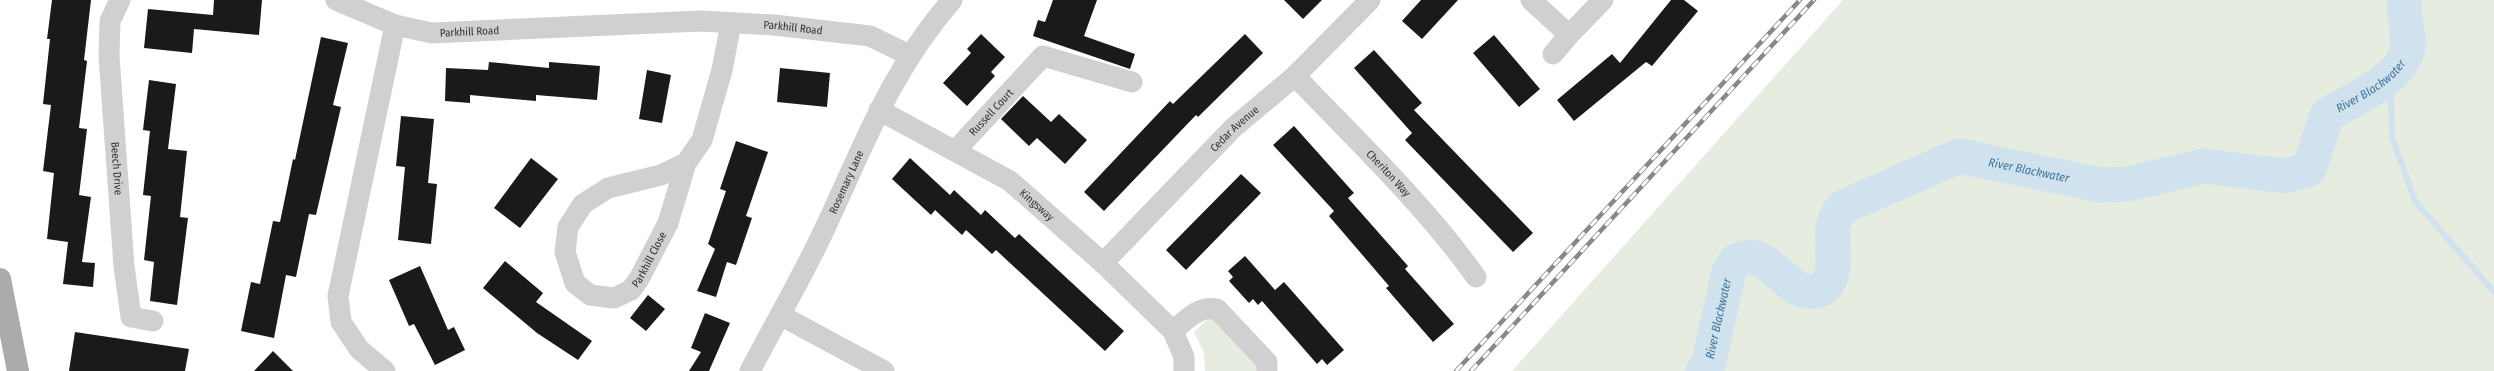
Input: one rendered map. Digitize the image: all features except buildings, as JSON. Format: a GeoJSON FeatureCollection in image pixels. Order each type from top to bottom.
{"type":"FeatureCollection","features":[{"type":"Feature","properties":{"kind":"main road"},"geometry":{"type":"LineString","coordinates":[[0,279],[18,371]]}},
{"type":"Feature","properties":{"kind":"street","name":"Beech Drive"},"geometry":{"type":"LineString","coordinates":[[120,0],[110,21],[108,56],[124,266],[131,317],[152,322]]}},
{"type":"Feature","properties":{"kind":"street"},"geometry":{"type":"LineString","coordinates":[[336,0],[395,25],[338,296],[341,322],[359,349],[385,371]]}},
{"type":"Feature","properties":{"kind":"street","name":"Rosemary Lane"},"geometry":{"type":"LineString","coordinates":[[750,371],[825,228],[878,110],[909,55],[952,0]]}},
{"type":"Feature","properties":{"kind":"street","name":"Cedar Avenue"},"geometry":{"type":"LineString","coordinates":[[1103,263],[1233,128],[1295,76],[1370,0]]}},
{"type":"Feature","properties":{"kind":"street"},"geometry":{"type":"LineString","coordinates":[[1531,0],[1569,35]]}},
{"type":"Feature","properties":{"kind":"street"},"geometry":{"type":"LineString","coordinates":[[1553,54],[1602,0]]}},
{"type":"Feature","properties":{"kind":"street","name":"Parkhill Road"},"geometry":{"type":"LineString","coordinates":[[395,25],[432,33],[701,21],[870,36],[909,55]]}},
{"type":"Feature","properties":{"kind":"street","name":"Parkhill Close"},"geometry":{"type":"LineString","coordinates":[[686,163],[661,175],[608,188],[583,204],[568,227],[565,252],[575,283],[590,295],[602,297],[614,298],[631,290],[668,223],[686,163],[702,140],[722,70],[731,23]]}},
{"type":"Feature","properties":{"kind":"street","name":"Russell Court"},"geometry":{"type":"LineString","coordinates":[[955,151],[1028,74],[1043,56],[1132,82]]}},
{"type":"Feature","properties":{"kind":"street","name":"Cheriton Way"},"geometry":{"type":"LineString","coordinates":[[1295,76],[1395,179],[1446,235],[1476,277]]}},
{"type":"Feature","properties":{"kind":"street","name":"Kingsway"},"geometry":{"type":"LineString","coordinates":[[878,110],[1010,181],[1103,263],[1173,331],[1184,357],[1184,371]]}},
{"type":"Feature","properties":{"kind":"street"},"geometry":{"type":"LineString","coordinates":[[1173,331],[1193,314],[1206,307],[1217,308],[1267,362],[1267,371]]}},
{"type":"Feature","properties":{"kind":"street"},"geometry":{"type":"LineString","coordinates":[[780,315],[884,371]]}},
{"type":"Feature","properties":{"kind":"shaded area"},"geometry":{"type":"Polygon","coordinates":[[[1843,0],[2494,0],[2494,371],[1512,371],[1843,0]]]}},
{"type":"Feature","properties":{"kind":"shaded area"},"geometry":{"type":"Polygon","coordinates":[[[1212,315],[1256,360],[1259,371],[1205,371],[1204,353],[1194,332],[1212,315]]]}},
{"type":"Feature","properties":{"kind":"waterway","name":"River Blackwater"},"geometry":{"type":"LineString","coordinates":[[1703,371],[1709,361],[1729,271],[1736,261],[1746,258],[1755,258],[1771,266],[1785,279],[1801,290],[1810,292],[1819,290],[1826,285],[1830,279],[1833,262],[1832,236],[1834,222],[1843,207],[1959,156],[2101,185],[2128,184],[2203,166],[2285,176],[2309,169],[2327,115],[2376,87],[2397,68],[2404,58],[2408,46],[2408,35],[2404,11],[2405,0]]}},
{"type":"Feature","properties":{"kind":"waterway"},"geometry":{"type":"LineString","coordinates":[[2390,76],[2392,137],[2415,201],[2494,292]]}},
{"type":"Feature","properties":{"kind":"railway"},"geometry":{"type":"LineString","coordinates":[[1456,371],[1800,0]]}},
{"type":"Feature","properties":{"kind":"railway"},"geometry":{"type":"LineString","coordinates":[[1471,371],[1814,0]]}}]}
